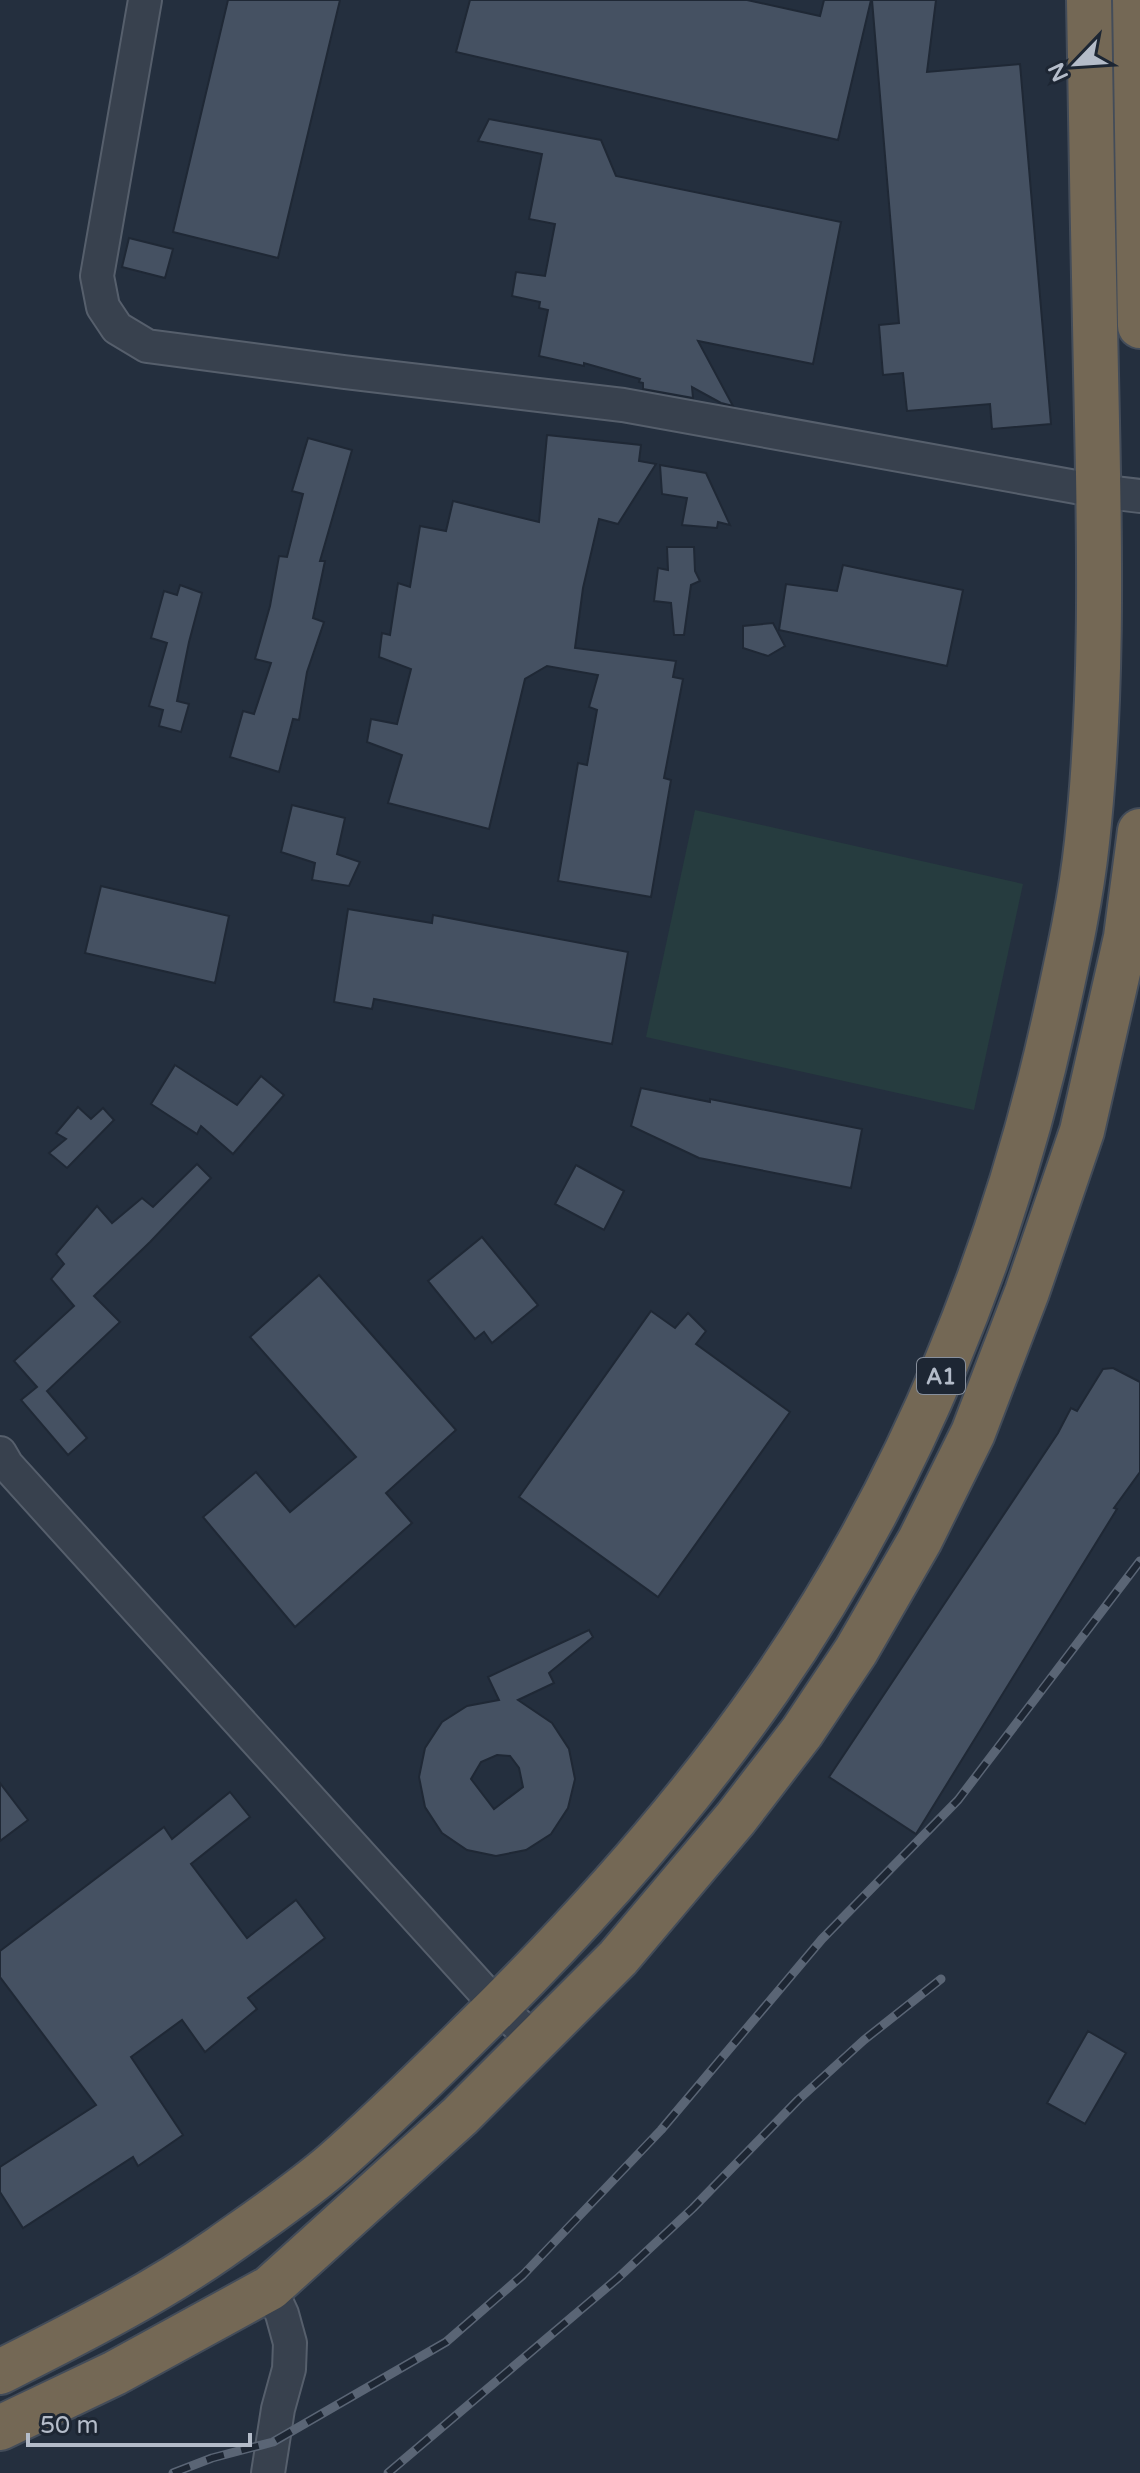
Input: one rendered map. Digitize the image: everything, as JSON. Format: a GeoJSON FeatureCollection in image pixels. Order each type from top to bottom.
{"type":"FeatureCollection","features":[{"type":"Feature","properties":{"kind":"highway","name":"A1"},"geometry":{"type":"LineString","coordinates":[[0,2372],[102,2320],[227,2243],[327,2168],[417,2087],[552,1952],[691,1793],[772,1683],[855,1551],[936,1388],[1008,1199],[1044,1071],[1070,950],[1087,844],[1098,685],[1119,494],[1089,0]]}},
{"type":"Feature","properties":{"kind":"highway"},"geometry":{"type":"LineString","coordinates":[[1135,0],[1140,326]]}},
{"type":"Feature","properties":{"kind":"highway","name":"A1"},"geometry":{"type":"LineString","coordinates":[[0,2428],[115,2373],[270,2288],[460,2116],[618,1958],[674,1894],[802,1732],[856,1651],[920,1540],[966,1447],[1027,1292],[1082,1131],[1126,937],[1140,831]]}},
{"type":"Feature","properties":{"kind":"lane"},"geometry":{"type":"LineString","coordinates":[[145,0],[97,276],[103,307],[117,328],[147,346],[623,405],[1119,494]]}},
{"type":"Feature","properties":{"kind":"lane"},"geometry":{"type":"LineString","coordinates":[[0,1453],[7,1465],[497,2006],[537,2042]]}},
{"type":"Feature","properties":{"kind":"lane"},"geometry":{"type":"LineString","coordinates":[[268,2473],[278,2409],[289,2369],[290,2343],[270,2288]]}},
{"type":"Feature","properties":{"kind":"green space"},"geometry":{"type":"Polygon","coordinates":[[[695,810],[1023,884],[974,1110],[646,1037],[695,810]]]}},
{"type":"Feature","properties":{"kind":"building"},"geometry":{"type":"Polygon","coordinates":[[[228,0],[340,0],[278,258],[173,232],[228,0]]]}},
{"type":"Feature","properties":{"kind":"building"},"geometry":{"type":"Polygon","coordinates":[[[470,0],[747,0],[820,16],[824,0],[871,0],[838,140],[456,52],[470,0]]]}},
{"type":"Feature","properties":{"kind":"building"},"geometry":{"type":"Polygon","coordinates":[[[872,0],[936,0],[927,72],[1020,64],[1051,424],[992,429],[990,404],[907,411],[903,373],[883,375],[879,325],[899,323],[872,0]]]}},
{"type":"Feature","properties":{"kind":"building"},"geometry":{"type":"Polygon","coordinates":[[[489,119],[601,140],[616,176],[841,222],[813,364],[698,341],[733,406],[692,387],[693,398],[643,389],[640,379],[584,363],[584,366],[539,356],[548,310],[539,308],[540,302],[512,296],[516,272],[545,276],[555,224],[529,219],[542,154],[478,141],[489,119]]]}},
{"type":"Feature","properties":{"kind":"building"},"geometry":{"type":"Polygon","coordinates":[[[129,238],[173,249],[165,278],[122,267],[129,238]]]}},
{"type":"Feature","properties":{"kind":"building"},"geometry":{"type":"Polygon","coordinates":[[[547,435],[641,445],[639,461],[656,464],[618,524],[599,519],[583,588],[575,648],[676,661],[673,677],[683,679],[664,778],[671,780],[651,897],[558,881],[578,763],[587,765],[597,710],[589,707],[598,675],[547,666],[525,679],[489,829],[388,803],[402,755],[367,742],[371,719],[397,724],[411,669],[379,657],[382,633],[390,635],[398,583],[410,587],[420,526],[446,531],[453,501],[539,522],[547,435]]]}},
{"type":"Feature","properties":{"kind":"building"},"geometry":{"type":"Polygon","coordinates":[[[308,438],[352,450],[320,561],[325,561],[313,618],[324,622],[307,672],[299,720],[293,719],[279,772],[230,757],[243,711],[254,714],[271,663],[255,659],[270,606],[279,556],[287,557],[303,494],[292,491],[308,438]]]}},
{"type":"Feature","properties":{"kind":"building"},"geometry":{"type":"Polygon","coordinates":[[[660,465],[706,473],[730,525],[718,522],[717,528],[682,525],[687,498],[662,494],[660,465]]]}},
{"type":"Feature","properties":{"kind":"building"},"geometry":{"type":"Polygon","coordinates":[[[667,547],[694,547],[695,571],[700,581],[691,585],[684,635],[674,635],[671,603],[654,601],[658,568],[668,570],[667,547]]]}},
{"type":"Feature","properties":{"kind":"building"},"geometry":{"type":"Polygon","coordinates":[[[843,565],[963,590],[947,666],[779,630],[786,584],[837,591],[843,565]]]}},
{"type":"Feature","properties":{"kind":"building"},"geometry":{"type":"Polygon","coordinates":[[[180,585],[202,593],[177,701],[189,704],[181,732],[159,726],[163,710],[149,706],[167,643],[151,638],[164,591],[177,595],[180,585]]]}},
{"type":"Feature","properties":{"kind":"building"},"geometry":{"type":"Polygon","coordinates":[[[773,623],[785,646],[768,656],[743,648],[743,626],[773,623]]]}},
{"type":"Feature","properties":{"kind":"building"},"geometry":{"type":"Polygon","coordinates":[[[292,805],[345,818],[337,854],[360,862],[349,886],[312,880],[315,863],[281,852],[292,805]]]}},
{"type":"Feature","properties":{"kind":"building"},"geometry":{"type":"Polygon","coordinates":[[[101,886],[229,916],[215,983],[85,953],[101,886]]]}},
{"type":"Feature","properties":{"kind":"building"},"geometry":{"type":"Polygon","coordinates":[[[348,909],[432,923],[433,915],[628,952],[612,1044],[374,999],[372,1009],[334,1002],[348,909]]]}},
{"type":"Feature","properties":{"kind":"building"},"geometry":{"type":"Polygon","coordinates":[[[175,1065],[237,1105],[261,1076],[284,1095],[233,1154],[201,1126],[197,1134],[151,1104],[175,1065]]]}},
{"type":"Feature","properties":{"kind":"building"},"geometry":{"type":"Polygon","coordinates":[[[641,1088],[862,1129],[851,1188],[699,1158],[631,1126],[641,1088]]]}},
{"type":"Feature","properties":{"kind":"building"},"geometry":{"type":"Polygon","coordinates":[[[78,1107],[91,1119],[103,1108],[114,1120],[67,1168],[49,1153],[66,1139],[56,1133],[78,1107]]]}},
{"type":"Feature","properties":{"kind":"building"},"geometry":{"type":"Polygon","coordinates":[[[197,1164],[211,1178],[94,1296],[120,1322],[47,1391],[87,1438],[68,1455],[21,1400],[37,1387],[14,1361],[74,1306],[51,1279],[64,1264],[56,1254],[97,1206],[112,1223],[142,1198],[153,1207],[197,1164]]]}},
{"type":"Feature","properties":{"kind":"building"},"geometry":{"type":"Polygon","coordinates":[[[576,1165],[624,1191],[604,1230],[555,1204],[576,1165]]]}},
{"type":"Feature","properties":{"kind":"building"},"geometry":{"type":"Polygon","coordinates":[[[482,1237],[538,1305],[492,1343],[484,1332],[475,1339],[428,1281],[482,1237]]]}},
{"type":"Feature","properties":{"kind":"building"},"geometry":{"type":"Polygon","coordinates":[[[319,1275],[456,1430],[386,1493],[412,1523],[295,1627],[203,1517],[256,1472],[290,1512],[356,1457],[250,1337],[319,1275]]]}},
{"type":"Feature","properties":{"kind":"building"},"geometry":{"type":"Polygon","coordinates":[[[651,1311],[675,1328],[688,1313],[706,1331],[696,1344],[790,1412],[658,1597],[519,1497],[651,1311]]]}},
{"type":"Feature","properties":{"kind":"building"},"geometry":{"type":"Polygon","coordinates":[[[1113,1368],[1140,1382],[1140,1472],[1114,1508],[1117,1509],[916,1834],[829,1777],[1058,1433],[1071,1408],[1077,1411],[1103,1369],[1113,1368]]]}},
{"type":"Feature","properties":{"kind":"building"},"geometry":{"type":"Polygon","coordinates":[[[589,1630],[593,1637],[549,1673],[554,1683],[518,1700],[552,1723],[569,1749],[575,1779],[568,1808],[551,1834],[526,1850],[496,1856],[467,1850],[442,1833],[425,1807],[419,1777],[425,1748],[442,1722],[467,1706],[499,1700],[488,1677],[589,1630]],[[497,1755],[481,1762],[471,1779],[494,1809],[523,1787],[519,1768],[510,1756],[497,1755]]]}},
{"type":"Feature","properties":{"kind":"building"},"geometry":{"type":"Polygon","coordinates":[[[0,1783],[28,1820],[0,1841],[0,1783]]]}},
{"type":"Feature","properties":{"kind":"building"},"geometry":{"type":"Polygon","coordinates":[[[230,1792],[250,1817],[191,1864],[247,1938],[296,1900],[325,1938],[248,1998],[257,2009],[205,2052],[182,2020],[131,2057],[183,2135],[138,2166],[133,2157],[23,2228],[0,2192],[0,2167],[96,2105],[0,1977],[0,1951],[164,1827],[172,1839],[230,1792]]]}},
{"type":"Feature","properties":{"kind":"building"},"geometry":{"type":"Polygon","coordinates":[[[1088,2031],[1126,2053],[1085,2124],[1047,2103],[1088,2031]]]}},
{"type":"Feature","properties":{"kind":"railway"},"geometry":{"type":"LineString","coordinates":[[173,2473],[212,2458],[273,2442],[446,2342],[523,2275],[661,2130],[822,1939],[958,1800],[1140,1561]]}},
{"type":"Feature","properties":{"kind":"railway"},"geometry":{"type":"LineString","coordinates":[[388,2473],[618,2278],[693,2208],[798,2100],[864,2040],[941,1979]]}}]}
